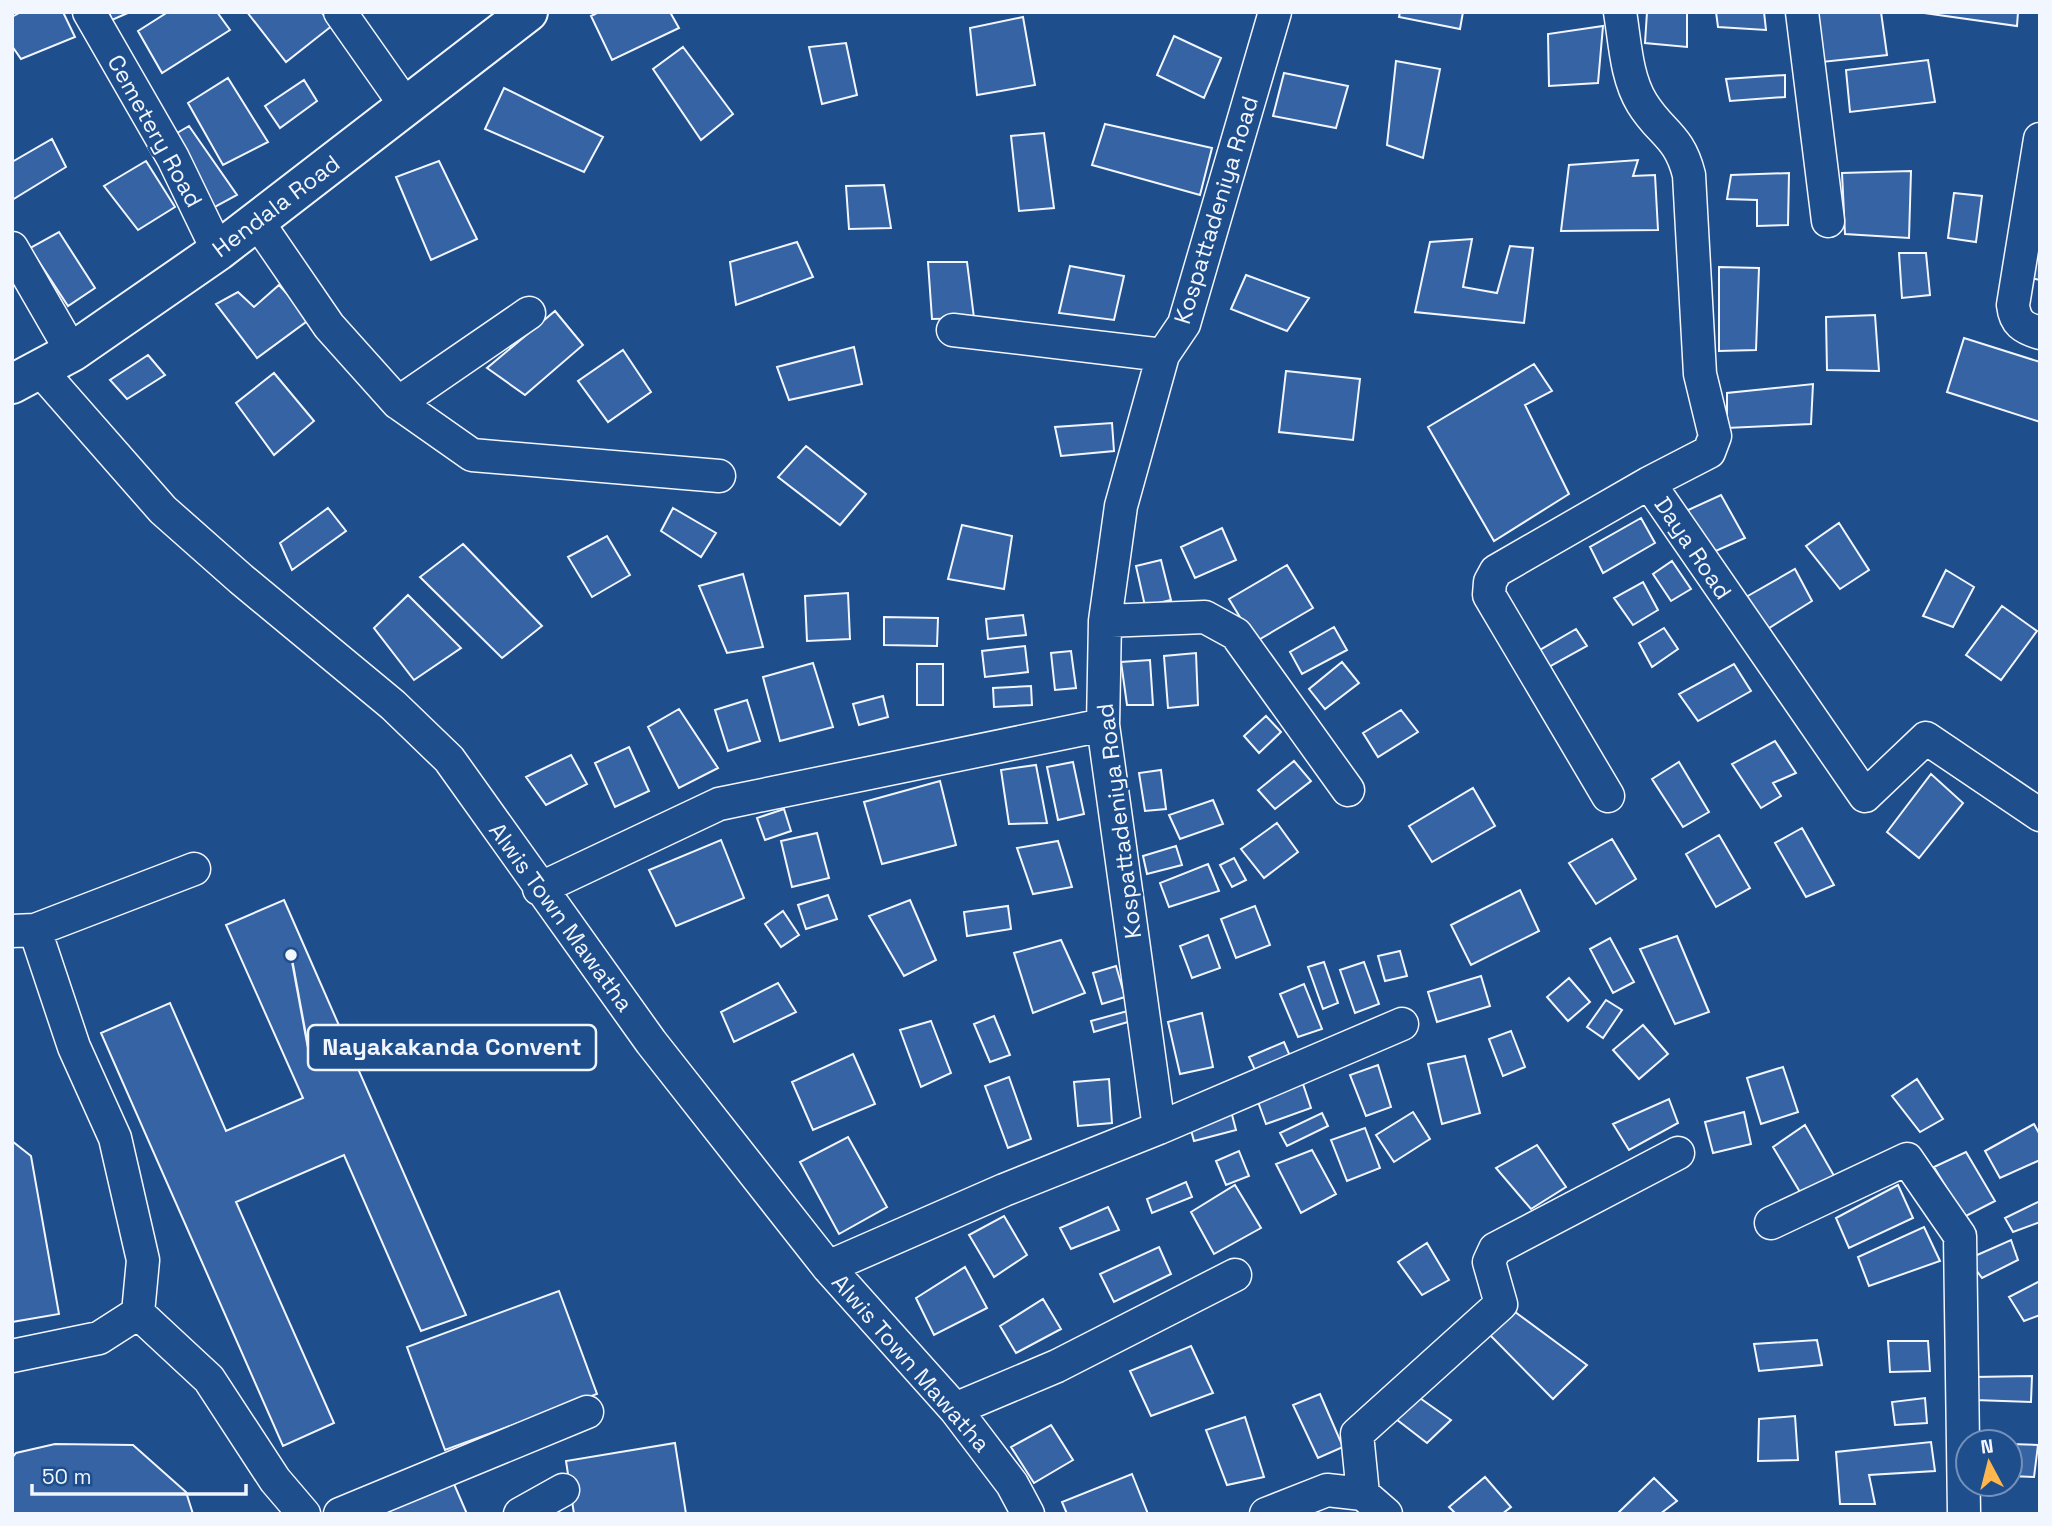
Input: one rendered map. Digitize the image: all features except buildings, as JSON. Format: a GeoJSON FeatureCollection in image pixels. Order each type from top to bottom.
{"type":"FeatureCollection","features":[{"type":"Feature","properties":{"kind":"main road","name":"Hendala Road"},"geometry":{"type":"LineString","coordinates":[[42,369],[218,251],[528,12]]}},
{"type":"Feature","properties":{"kind":"street","name":"Cemetery Road"},"geometry":{"type":"LineString","coordinates":[[89,12],[173,158],[218,251]]}},
{"type":"Feature","properties":{"kind":"street"},"geometry":{"type":"LineString","coordinates":[[340,12],[405,106]]}},
{"type":"Feature","properties":{"kind":"street","name":"Kospattadeniya Road"},"geometry":{"type":"LineString","coordinates":[[1159,1128],[1103,725],[1105,621],[1121,506],[1163,355],[1184,324],[1275,12]]}},
{"type":"Feature","properties":{"kind":"street","name":"Daya Road"},"geometry":{"type":"LineString","coordinates":[[1620,12],[1633,85],[1643,105],[1683,151],[1689,175],[1700,374],[1716,436],[1709,452],[1649,483],[1865,796],[1926,737],[2040,815]]}},
{"type":"Feature","properties":{"kind":"street"},"geometry":{"type":"LineString","coordinates":[[1802,12],[1828,221]]}},
{"type":"Feature","properties":{"kind":"street"},"geometry":{"type":"LineString","coordinates":[[2040,139],[2013,305],[2014,317],[2024,328],[2040,333]]}},
{"type":"Feature","properties":{"kind":"street"},"geometry":{"type":"LineString","coordinates":[[257,221],[330,326],[398,403],[472,455],[719,476]]}},
{"type":"Feature","properties":{"kind":"street","name":"Alwis Town Mawatha"},"geometry":{"type":"LineString","coordinates":[[12,248],[42,369],[163,510],[240,579],[393,705],[449,759],[539,889],[651,1042],[828,1267],[956,1409],[1012,1484],[1028,1514]]}},
{"type":"Feature","properties":{"kind":"street"},"geometry":{"type":"LineString","coordinates":[[398,403],[529,313]]}},
{"type":"Feature","properties":{"kind":"street"},"geometry":{"type":"LineString","coordinates":[[953,330],[1163,355]]}},
{"type":"Feature","properties":{"kind":"street"},"geometry":{"type":"LineString","coordinates":[[1608,796],[1489,594],[1490,582],[1496,571],[1649,483]]}},
{"type":"Feature","properties":{"kind":"street"},"geometry":{"type":"LineString","coordinates":[[1105,621],[1205,617],[1236,634],[1348,790]]}},
{"type":"Feature","properties":{"kind":"street"},"geometry":{"type":"LineString","coordinates":[[539,889],[719,804],[1103,725]]}},
{"type":"Feature","properties":{"kind":"street"},"geometry":{"type":"LineString","coordinates":[[138,1312],[143,1260],[115,1138],[23,931],[194,869]]}},
{"type":"Feature","properties":{"kind":"street"},"geometry":{"type":"LineString","coordinates":[[828,1267],[1004,1190],[1159,1128],[1402,1024]]}},
{"type":"Feature","properties":{"kind":"street"},"geometry":{"type":"LineString","coordinates":[[1374,1504],[1357,1434],[1501,1304],[1489,1262],[1496,1249],[1678,1153]]}},
{"type":"Feature","properties":{"kind":"street"},"geometry":{"type":"LineString","coordinates":[[1771,1223],[1907,1159],[1960,1236],[1964,1514]]}},
{"type":"Feature","properties":{"kind":"street"},"geometry":{"type":"LineString","coordinates":[[956,1409],[1057,1366],[1235,1275]]}},
{"type":"Feature","properties":{"kind":"street"},"geometry":{"type":"LineString","coordinates":[[12,1356],[99,1338],[138,1312]]}},
{"type":"Feature","properties":{"kind":"street"},"geometry":{"type":"LineString","coordinates":[[138,1312],[209,1379],[275,1480],[304,1514]]}},
{"type":"Feature","properties":{"kind":"street"},"geometry":{"type":"LineString","coordinates":[[340,1514],[587,1412]]}},
{"type":"Feature","properties":{"kind":"street"},"geometry":{"type":"LineString","coordinates":[[520,1514],[563,1490]]}},
{"type":"Feature","properties":{"kind":"street"},"geometry":{"type":"LineString","coordinates":[[1266,1514],[1327,1490],[1374,1504]]}},
{"type":"Feature","properties":{"kind":"place","name":"Nayakakanda Convent"},"geometry":{"type":"Point","coordinates":[291,955]}}]}
